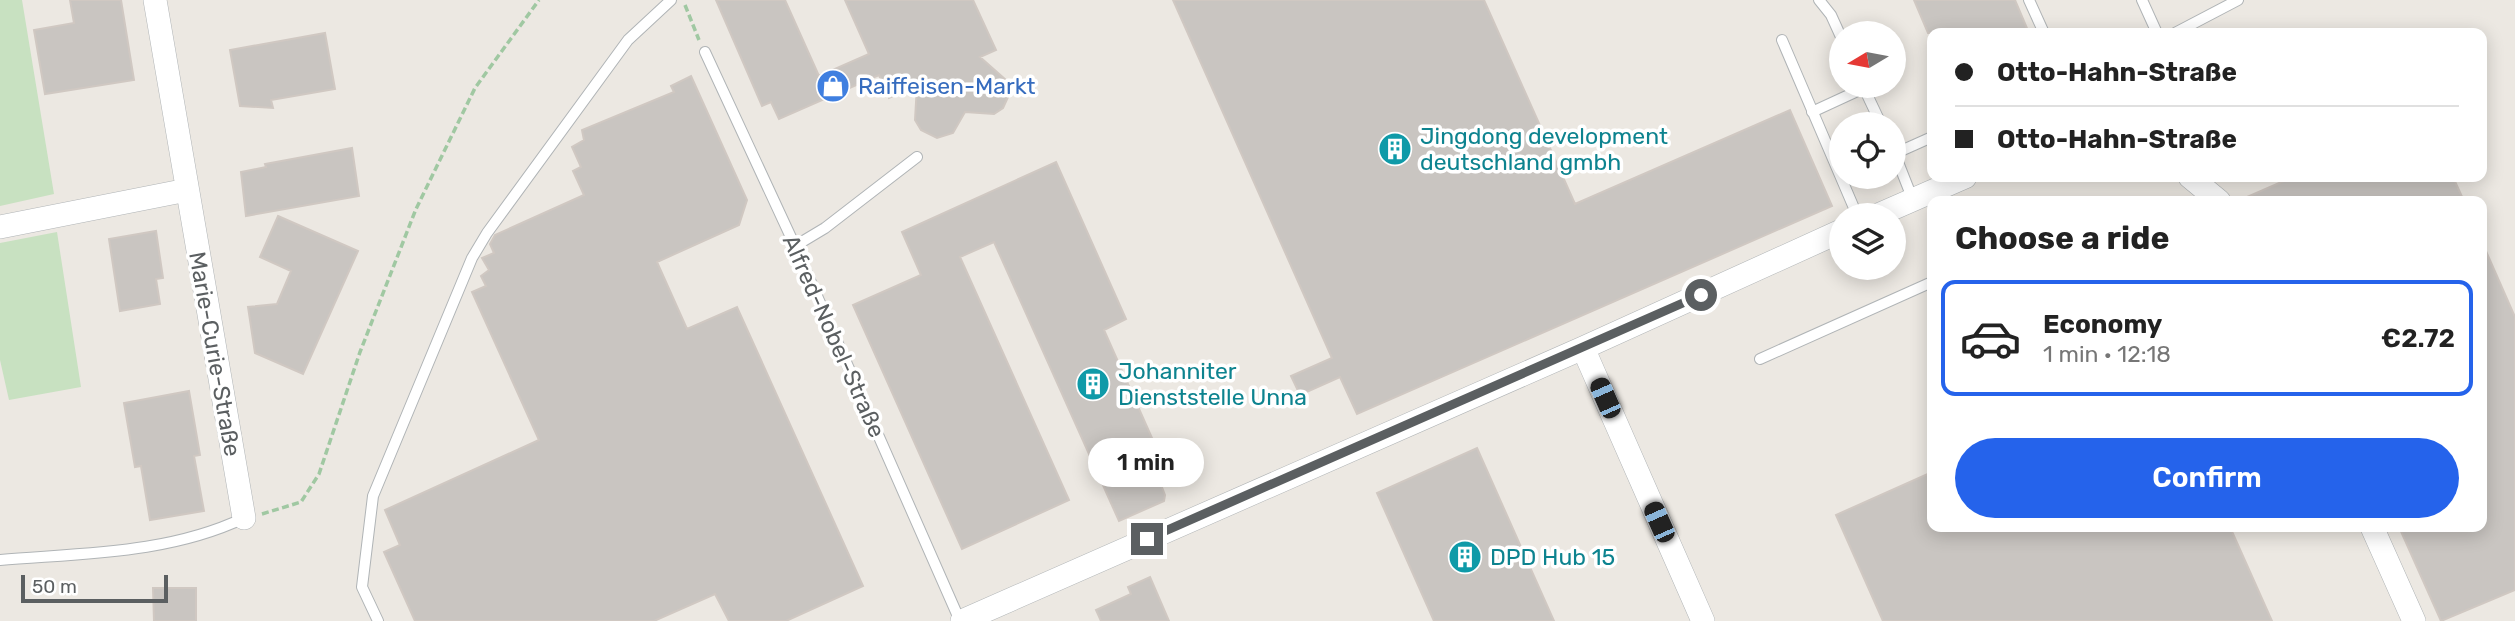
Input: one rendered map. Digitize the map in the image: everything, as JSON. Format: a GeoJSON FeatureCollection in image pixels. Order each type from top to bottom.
{"type":"FeatureCollection","features":[{"type":"Feature","properties":{"kind":"street","name":"Marie-Curie-Straße"},"geometry":{"type":"LineString","coordinates":[[155,0],[244,518]]}},
{"type":"Feature","properties":{"kind":"street"},"geometry":{"type":"LineString","coordinates":[[1906,203],[1954,182]]}},
{"type":"Feature","properties":{"kind":"street"},"geometry":{"type":"LineString","coordinates":[[2196,182],[2213,196]]}},
{"type":"Feature","properties":{"kind":"street"},"geometry":{"type":"LineString","coordinates":[[0,227],[187,190]]}},
{"type":"Feature","properties":{"kind":"street"},"geometry":{"type":"LineString","coordinates":[[961,621],[1583,348],[1829,236]]}},
{"type":"Feature","properties":{"kind":"street"},"geometry":{"type":"LineString","coordinates":[[1583,348],[1703,621]]}},
{"type":"Feature","properties":{"kind":"street"},"geometry":{"type":"LineString","coordinates":[[2374,532],[2414,621]]}},
{"type":"Feature","properties":{"kind":"lane"},"geometry":{"type":"LineString","coordinates":[[378,621],[362,587],[373,496],[472,258],[487,233],[628,40],[671,0]]}},
{"type":"Feature","properties":{"kind":"lane"},"geometry":{"type":"LineString","coordinates":[[1819,0],[1834,21]]}},
{"type":"Feature","properties":{"kind":"lane"},"geometry":{"type":"LineString","coordinates":[[2029,0],[2042,28]]}},
{"type":"Feature","properties":{"kind":"lane"},"geometry":{"type":"LineString","coordinates":[[2142,0],[2155,28]]}},
{"type":"Feature","properties":{"kind":"lane"},"geometry":{"type":"LineString","coordinates":[[2185,28],[2238,0]]}},
{"type":"Feature","properties":{"kind":"lane"},"geometry":{"type":"LineString","coordinates":[[1782,40],[1852,203]]}},
{"type":"Feature","properties":{"kind":"lane","name":"Alfred-Nobel-Straße"},"geometry":{"type":"LineString","coordinates":[[705,52],[795,246],[961,621]]}},
{"type":"Feature","properties":{"kind":"lane"},"geometry":{"type":"LineString","coordinates":[[1812,112],[1841,98]]}},
{"type":"Feature","properties":{"kind":"lane"},"geometry":{"type":"LineString","coordinates":[[1906,148],[1927,139]]}},
{"type":"Feature","properties":{"kind":"lane"},"geometry":{"type":"LineString","coordinates":[[795,246],[825,228],[917,157]]}},
{"type":"Feature","properties":{"kind":"lane"},"geometry":{"type":"LineString","coordinates":[[1906,183],[1913,200]]}},
{"type":"Feature","properties":{"kind":"lane"},"geometry":{"type":"LineString","coordinates":[[1760,359],[1927,284]]}},
{"type":"Feature","properties":{"kind":"lane"},"geometry":{"type":"LineString","coordinates":[[0,560],[133,550],[207,536],[244,518]]}},
{"type":"Feature","properties":{"kind":"path"},"geometry":{"type":"LineString","coordinates":[[244,518],[288,508],[300,502],[319,474],[360,352],[416,209],[475,88],[539,0]]}},
{"type":"Feature","properties":{"kind":"path"},"geometry":{"type":"LineString","coordinates":[[684,0],[705,52]]}},
{"type":"Feature","properties":{"kind":"green space"},"geometry":{"type":"Polygon","coordinates":[[[0,0],[22,0],[54,194],[0,206],[0,0]]]}},
{"type":"Feature","properties":{"kind":"green space"},"geometry":{"type":"Polygon","coordinates":[[[57,232],[81,387],[9,400],[0,360],[0,243],[57,232]]]}},
{"type":"Feature","properties":{"kind":"building"},"geometry":{"type":"Polygon","coordinates":[[[70,0],[121,0],[134,80],[45,94],[34,30],[74,23],[70,0]]]}},
{"type":"Feature","properties":{"kind":"building"},"geometry":{"type":"Polygon","coordinates":[[[716,0],[785,0],[819,76],[869,54],[845,0],[973,0],[996,50],[980,57],[1006,80],[1008,97],[1003,108],[994,114],[965,112],[953,133],[937,138],[921,130],[915,120],[917,85],[889,98],[879,75],[779,119],[771,102],[762,106],[716,0]]]}},
{"type":"Feature","properties":{"kind":"building","name":"Jingdong development deutschland gmbh"},"geometry":{"type":"Polygon","coordinates":[[[1173,0],[1484,0],[1575,204],[1790,110],[1831,203],[1829,207],[1357,414],[1340,377],[1300,395],[1291,376],[1332,358],[1173,0]]]}},
{"type":"Feature","properties":{"kind":"building"},"geometry":{"type":"Polygon","coordinates":[[[1914,0],[2015,0],[2027,28],[1927,28],[1927,31],[1914,0]]]}},
{"type":"Feature","properties":{"kind":"building"},"geometry":{"type":"Polygon","coordinates":[[[325,33],[335,89],[271,100],[273,108],[240,106],[230,50],[325,33]]]}},
{"type":"Feature","properties":{"kind":"building"},"geometry":{"type":"Polygon","coordinates":[[[691,76],[747,200],[739,225],[657,262],[687,329],[737,307],[863,586],[786,621],[729,621],[715,594],[654,621],[415,621],[384,552],[400,545],[385,510],[539,440],[472,292],[486,286],[481,276],[489,270],[482,258],[494,253],[490,244],[495,235],[584,195],[573,171],[581,167],[572,147],[584,140],[582,130],[674,92],[671,86],[691,76]]]}},
{"type":"Feature","properties":{"kind":"building"},"geometry":{"type":"Polygon","coordinates":[[[352,148],[359,196],[246,216],[241,172],[266,167],[265,164],[352,148]]]}},
{"type":"Feature","properties":{"kind":"building"},"geometry":{"type":"Polygon","coordinates":[[[1056,162],[1126,319],[1104,330],[1152,438],[1135,446],[1142,463],[1137,476],[1160,482],[1165,495],[1164,501],[1119,521],[994,242],[960,257],[1069,500],[962,549],[853,305],[921,275],[902,232],[1056,162]]]}},
{"type":"Feature","properties":{"kind":"building"},"geometry":{"type":"Polygon","coordinates":[[[2282,182],[2455,182],[2462,196],[2249,196],[2282,182]]]}},
{"type":"Feature","properties":{"kind":"building"},"geometry":{"type":"Polygon","coordinates":[[[278,216],[358,251],[303,374],[255,353],[248,307],[277,304],[291,271],[260,257],[278,216]]]}},
{"type":"Feature","properties":{"kind":"building"},"geometry":{"type":"Polygon","coordinates":[[[156,231],[163,278],[156,279],[160,304],[120,311],[109,239],[156,231]]]}},
{"type":"Feature","properties":{"kind":"building"},"geometry":{"type":"Polygon","coordinates":[[[2487,253],[2515,317],[2515,590],[2441,621],[2401,532],[2487,532],[2487,253]]]}},
{"type":"Feature","properties":{"kind":"building"},"geometry":{"type":"Polygon","coordinates":[[[189,391],[200,455],[194,456],[204,511],[150,520],[141,466],[135,467],[124,403],[189,391]]]}},
{"type":"Feature","properties":{"kind":"building","name":"DPD Hub 15"},"geometry":{"type":"Polygon","coordinates":[[[1477,448],[1554,621],[1434,621],[1377,493],[1477,448]]]}},
{"type":"Feature","properties":{"kind":"building"},"geometry":{"type":"Polygon","coordinates":[[[1927,474],[1927,532],[2232,532],[2272,621],[1883,621],[1836,515],[1927,474]]]}},
{"type":"Feature","properties":{"kind":"building"},"geometry":{"type":"Polygon","coordinates":[[[1150,577],[1169,621],[1101,621],[1096,610],[1131,594],[1128,587],[1150,577]]]}},
{"type":"Feature","properties":{"kind":"building"},"geometry":{"type":"Polygon","coordinates":[[[153,588],[196,588],[196,621],[154,621],[153,588]]]}},
{"type":"Feature","properties":{"kind":"place","name":"Raiffeisen-Markt"},"geometry":{"type":"Point","coordinates":[833,86]}},
{"type":"Feature","properties":{"kind":"place","name":"Jingdong development deutschland gmbh"},"geometry":{"type":"Point","coordinates":[1395,149]}},
{"type":"Feature","properties":{"kind":"place","name":"Johanniter Dienststelle Unna"},"geometry":{"type":"Point","coordinates":[1093,384]}},
{"type":"Feature","properties":{"kind":"place","name":"DPD Hub 15"},"geometry":{"type":"Point","coordinates":[1465,557]}},
{"type":"Feature","properties":{"kind":"route"},"geometry":{"type":"LineString","coordinates":[[1147,539],[1701,295]]}}]}
